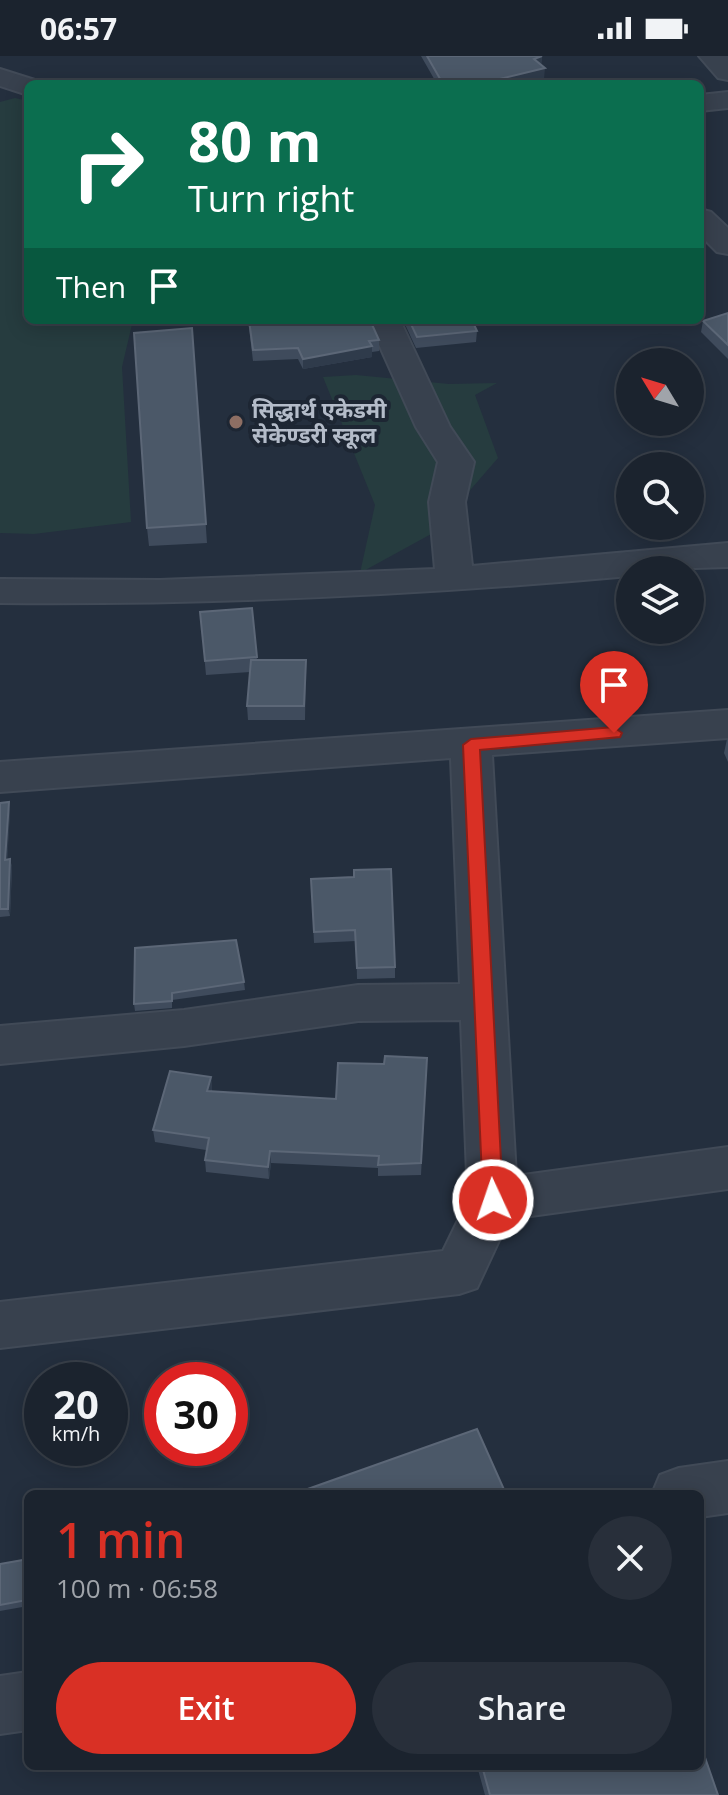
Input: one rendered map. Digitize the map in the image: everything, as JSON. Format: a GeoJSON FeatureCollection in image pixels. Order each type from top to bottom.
{"type":"FeatureCollection","features":[{"type":"Feature","properties":{"kind":"street"},"geometry":{"type":"LineString","coordinates":[[713,56],[728,72]]}},
{"type":"Feature","properties":{"kind":"street"},"geometry":{"type":"LineString","coordinates":[[0,77],[24,86]]}},
{"type":"Feature","properties":{"kind":"street"},"geometry":{"type":"LineString","coordinates":[[704,103],[728,100]]}},
{"type":"Feature","properties":{"kind":"street"},"geometry":{"type":"LineString","coordinates":[[704,222],[728,245]]}},
{"type":"Feature","properties":{"kind":"street"},"geometry":{"type":"LineString","coordinates":[[386,324],[433,427],[456,462],[447,502],[455,580]]}},
{"type":"Feature","properties":{"kind":"street"},"geometry":{"type":"LineString","coordinates":[[0,591],[160,592],[455,580],[728,555]]}},
{"type":"Feature","properties":{"kind":"street"},"geometry":{"type":"LineString","coordinates":[[0,777],[728,724]]}},
{"type":"Feature","properties":{"kind":"street"},"geometry":{"type":"LineString","coordinates":[[0,1325],[459,1272],[493,1200],[471,745]]}},
{"type":"Feature","properties":{"kind":"street"},"geometry":{"type":"LineString","coordinates":[[0,1045],[184,1028],[358,1003],[484,1002]]}},
{"type":"Feature","properties":{"kind":"street"},"geometry":{"type":"LineString","coordinates":[[493,1200],[728,1168]]}},
{"type":"Feature","properties":{"kind":"street"},"geometry":{"type":"LineString","coordinates":[[704,1490],[728,1487]]}},
{"type":"Feature","properties":{"kind":"street"},"geometry":{"type":"LineString","coordinates":[[0,1705],[24,1702]]}},
{"type":"Feature","properties":{"kind":"green space"},"geometry":{"type":"Polygon","coordinates":[[[15,98],[24,100],[24,324],[132,324],[122,367],[131,522],[34,534],[0,533],[0,102],[15,98]]]}},
{"type":"Feature","properties":{"kind":"green space"},"geometry":{"type":"Polygon","coordinates":[[[356,375],[449,384],[497,383],[475,395],[498,458],[433,533],[360,573],[375,505],[323,377],[356,375]]]}},
{"type":"Feature","properties":{"kind":"building"},"geometry":{"type":"Polygon","coordinates":[[[427,56],[542,56],[534,59],[545,68],[496,80],[441,80],[427,56]]]}},
{"type":"Feature","properties":{"kind":"building"},"geometry":{"type":"Polygon","coordinates":[[[728,313],[728,345],[704,322],[728,313]]]}},
{"type":"Feature","properties":{"kind":"building"},"geometry":{"type":"Polygon","coordinates":[[[250,324],[372,324],[379,340],[369,341],[372,346],[303,359],[298,348],[253,350],[250,324]]]}},
{"type":"Feature","properties":{"kind":"building"},"geometry":{"type":"Polygon","coordinates":[[[411,324],[474,324],[477,331],[417,337],[411,324]]]}},
{"type":"Feature","properties":{"kind":"building"},"geometry":{"type":"Polygon","coordinates":[[[192,328],[206,524],[147,528],[134,333],[192,328]]]}},
{"type":"Feature","properties":{"kind":"building"},"geometry":{"type":"Polygon","coordinates":[[[252,608],[257,657],[205,661],[200,612],[252,608]]]}},
{"type":"Feature","properties":{"kind":"building"},"geometry":{"type":"Polygon","coordinates":[[[251,660],[306,660],[304,706],[247,706],[251,660]]]}},
{"type":"Feature","properties":{"kind":"building"},"geometry":{"type":"Polygon","coordinates":[[[9,802],[5,860],[10,859],[8,909],[0,909],[0,803],[9,802]]]}},
{"type":"Feature","properties":{"kind":"building"},"geometry":{"type":"Polygon","coordinates":[[[391,869],[395,967],[357,968],[355,930],[314,932],[311,879],[354,877],[354,870],[391,869]]]}},
{"type":"Feature","properties":{"kind":"building"},"geometry":{"type":"Polygon","coordinates":[[[236,940],[244,982],[172,993],[172,1001],[134,1004],[135,948],[236,940]]]}},
{"type":"Feature","properties":{"kind":"building"},"geometry":{"type":"Polygon","coordinates":[[[385,1056],[427,1058],[421,1163],[378,1165],[379,1156],[270,1151],[268,1167],[205,1160],[209,1138],[153,1130],[170,1071],[211,1077],[207,1091],[336,1099],[338,1063],[384,1064],[385,1056]]]}},
{"type":"Feature","properties":{"kind":"building"},"geometry":{"type":"Polygon","coordinates":[[[477,1429],[504,1490],[305,1490],[477,1429]]]}},
{"type":"Feature","properties":{"kind":"building"},"geometry":{"type":"Polygon","coordinates":[[[23,1560],[24,1601],[0,1605],[0,1564],[23,1560]]]}},
{"type":"Feature","properties":{"kind":"building"},"geometry":{"type":"Polygon","coordinates":[[[704,1755],[718,1795],[490,1795],[483,1770],[704,1770],[704,1755]]]}},
{"type":"Feature","properties":{"kind":"place","name":"सिद्धार्थ एकेडमी सेकेण्डरी स्कूल"},"geometry":{"type":"Point","coordinates":[236,422]}},
{"type":"Feature","properties":{"kind":"route"},"geometry":{"type":"LineString","coordinates":[[493,1200],[471,745],[614,733]]}}]}
